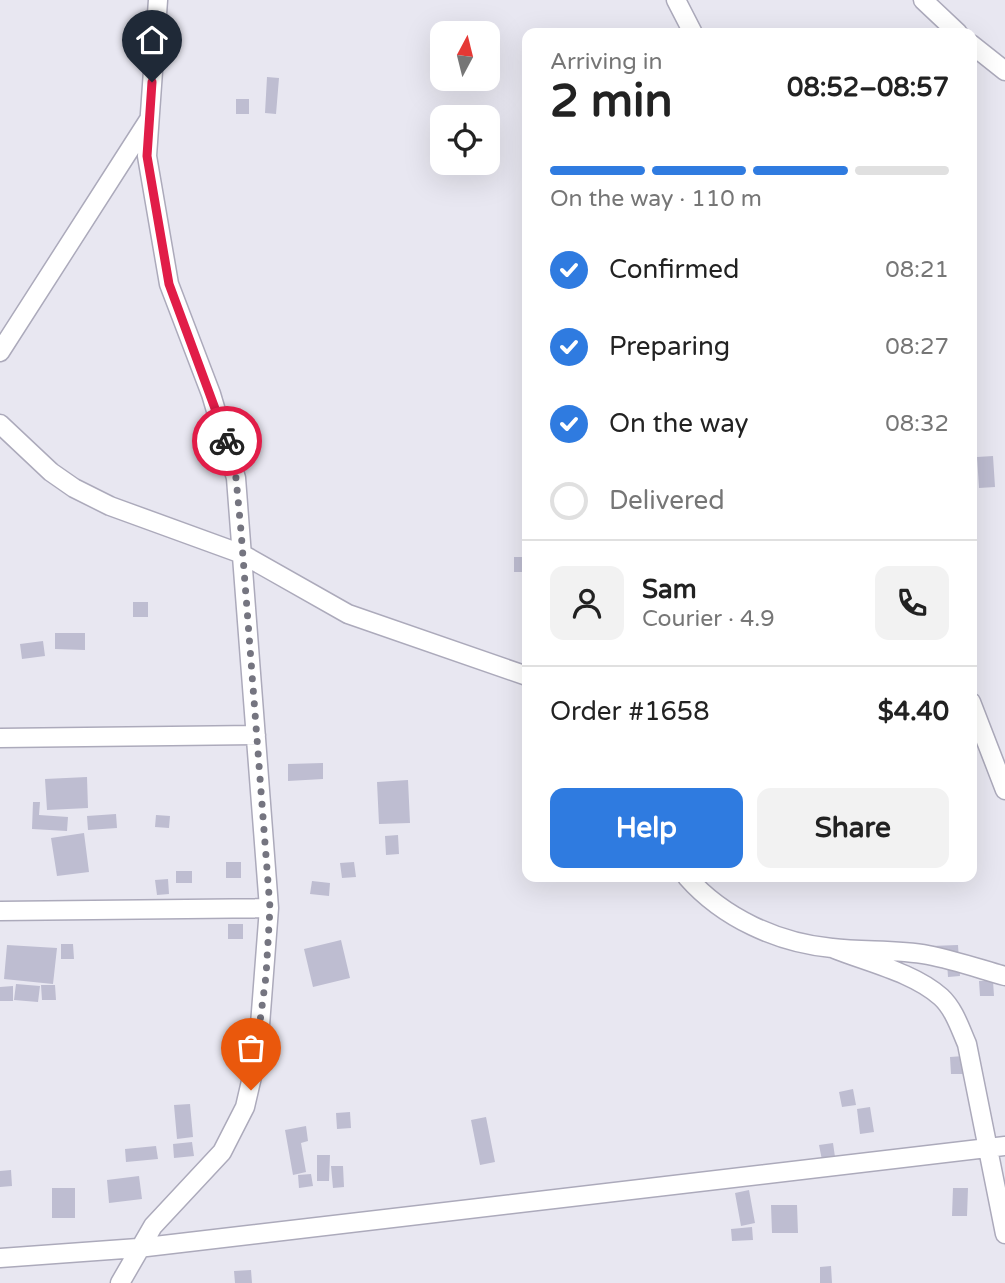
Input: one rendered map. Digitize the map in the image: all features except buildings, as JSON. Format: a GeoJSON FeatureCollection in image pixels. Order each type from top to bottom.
{"type":"FeatureCollection","features":[{"type":"Feature","properties":{"kind":"street"},"geometry":{"type":"LineString","coordinates":[[120,1283],[153,1226],[222,1152],[245,1107],[258,1051],[270,908],[243,554],[232,460],[211,394],[169,284],[147,156],[158,0]]}},
{"type":"Feature","properties":{"kind":"street"},"geometry":{"type":"LineString","coordinates":[[676,0],[690,28]]}},
{"type":"Feature","properties":{"kind":"street"},"geometry":{"type":"LineString","coordinates":[[923,0],[953,28]]}},
{"type":"Feature","properties":{"kind":"street"},"geometry":{"type":"LineString","coordinates":[[977,49],[1005,71]]}},
{"type":"Feature","properties":{"kind":"street"},"geometry":{"type":"LineString","coordinates":[[0,352],[150,118]]}},
{"type":"Feature","properties":{"kind":"street"},"geometry":{"type":"LineString","coordinates":[[0,425],[74,488],[110,506],[243,554],[348,614],[522,674]]}},
{"type":"Feature","properties":{"kind":"street"},"geometry":{"type":"LineString","coordinates":[[977,718],[1005,790]]}},
{"type":"Feature","properties":{"kind":"street"},"geometry":{"type":"LineString","coordinates":[[0,738],[256,735]]}},
{"type":"Feature","properties":{"kind":"street"},"geometry":{"type":"LineString","coordinates":[[691,882],[700,892],[730,914],[792,940],[832,948],[929,955],[1005,976]]}},
{"type":"Feature","properties":{"kind":"street"},"geometry":{"type":"LineString","coordinates":[[0,911],[270,908]]}},
{"type":"Feature","properties":{"kind":"street"},"geometry":{"type":"LineString","coordinates":[[832,948],[894,972],[942,998],[955,1016],[967,1044],[997,1147],[1005,1234]]}},
{"type":"Feature","properties":{"kind":"street"},"geometry":{"type":"LineString","coordinates":[[0,1258],[138,1248],[997,1147]]}},
{"type":"Feature","properties":{"kind":"way so far"},"geometry":{"type":"LineString","coordinates":[[227,441],[236,478],[241,531],[270,908],[266,976],[251,1090]]}},
{"type":"Feature","properties":{"kind":"route"},"geometry":{"type":"LineString","coordinates":[[152,82],[147,156],[163,258],[169,284],[227,441]]}}]}
